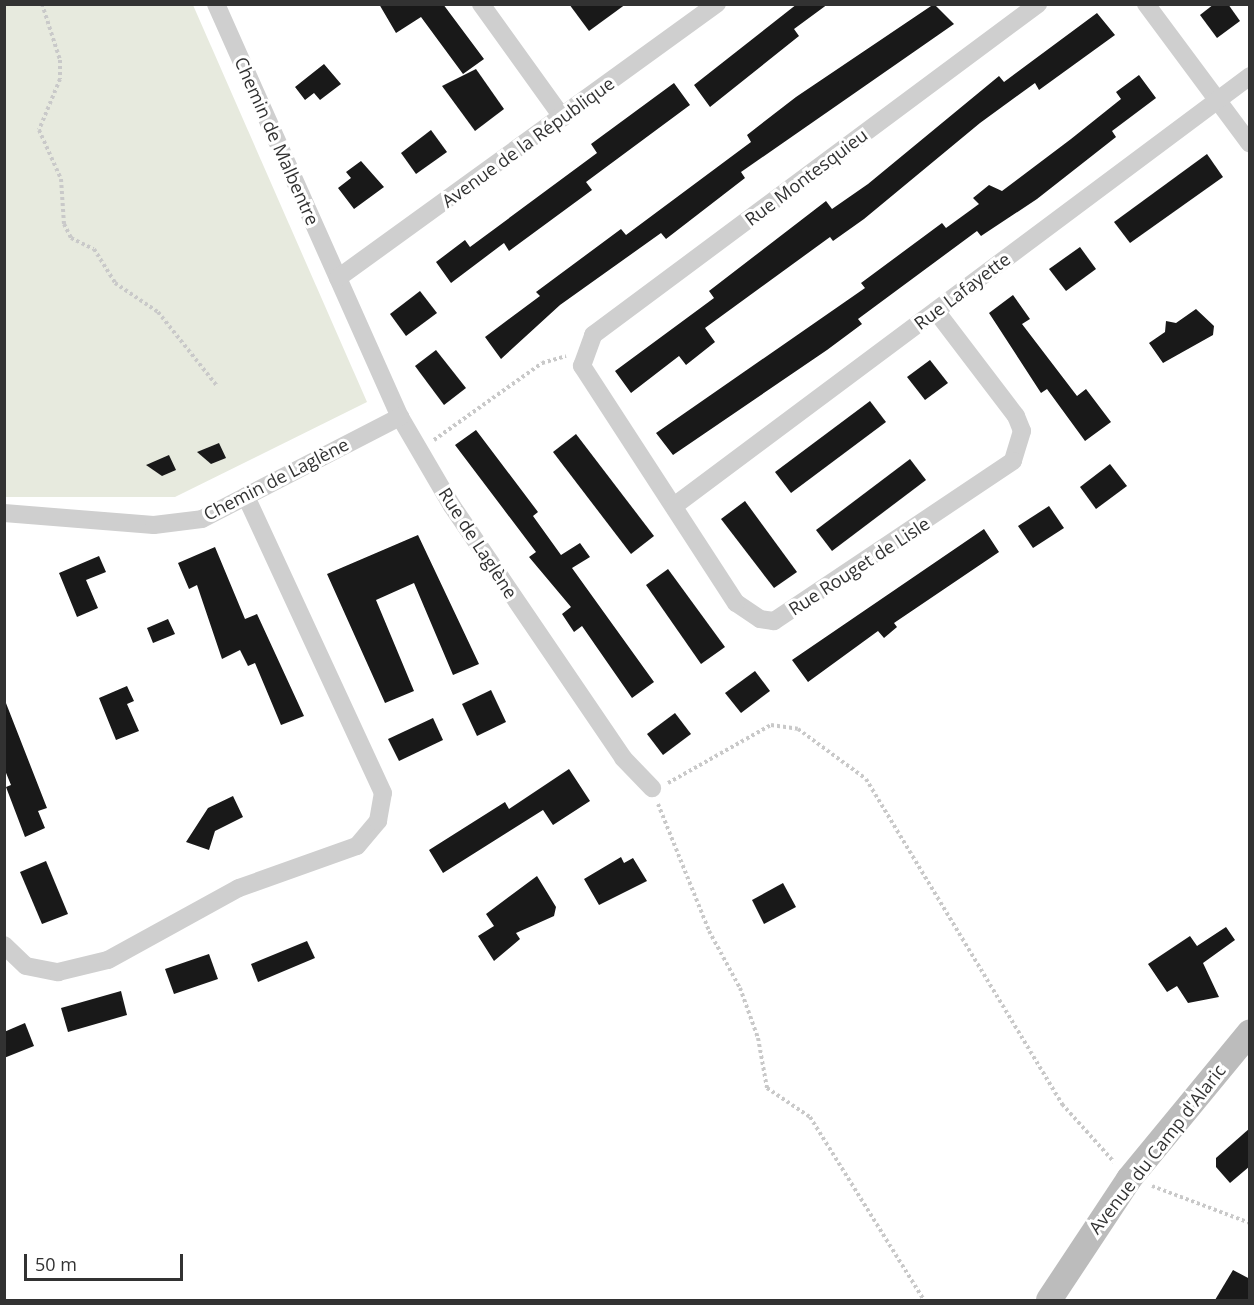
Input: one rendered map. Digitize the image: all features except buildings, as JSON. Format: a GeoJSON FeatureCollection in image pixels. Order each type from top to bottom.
{"type":"FeatureCollection","features":[{"type":"Feature","properties":{"kind":"main road","name":"Avenue du Camp d'Alaric"},"geometry":{"type":"LineString","coordinates":[[1049,1300],[1130,1179],[1250,1032]]}},
{"type":"Feature","properties":{"kind":"street","name":"Chemin de Malbentre"},"geometry":{"type":"LineString","coordinates":[[216,4],[338,278]]}},
{"type":"Feature","properties":{"kind":"street"},"geometry":{"type":"LineString","coordinates":[[481,4],[563,118]]}},
{"type":"Feature","properties":{"kind":"street","name":"Avenue de la République"},"geometry":{"type":"LineString","coordinates":[[338,278],[563,118],[717,4]]}},
{"type":"Feature","properties":{"kind":"street","name":"Rue Montesquieu"},"geometry":{"type":"LineString","coordinates":[[582,354],[593,335],[1038,4]]}},
{"type":"Feature","properties":{"kind":"street"},"geometry":{"type":"LineString","coordinates":[[1146,4],[1250,144]]}},
{"type":"Feature","properties":{"kind":"street","name":"Rue Lafayette"},"geometry":{"type":"LineString","coordinates":[[674,506],[1250,76]]}},
{"type":"Feature","properties":{"kind":"street","name":"Rue de Laglène"},"geometry":{"type":"LineString","coordinates":[[338,278],[400,417],[420,451],[622,758],[652,788]]}},
{"type":"Feature","properties":{"kind":"street","name":"Rue Rouget de Lisle"},"geometry":{"type":"LineString","coordinates":[[582,354],[589,382],[674,506],[736,603],[760,619],[774,621],[1001,472],[1013,461],[1023,431],[936,311]]}},
{"type":"Feature","properties":{"kind":"street","name":"Chemin de Laglène"},"geometry":{"type":"LineString","coordinates":[[4,513],[154,525],[202,519],[400,417]]}},
{"type":"Feature","properties":{"kind":"street"},"geometry":{"type":"LineString","coordinates":[[4,945],[26,966],[58,972],[108,960],[239,888],[357,846],[378,821],[383,793],[246,496]]}},
{"type":"Feature","properties":{"kind":"path"},"geometry":{"type":"LineString","coordinates":[[42,4],[60,60],[60,79],[39,130],[61,179],[64,225],[71,238],[94,249],[115,283],[158,312],[217,386]]}},
{"type":"Feature","properties":{"kind":"path"},"geometry":{"type":"LineString","coordinates":[[420,451],[542,363],[582,354]]}},
{"type":"Feature","properties":{"kind":"path"},"geometry":{"type":"LineString","coordinates":[[924,1300],[810,1117],[767,1088],[758,1038],[740,988],[709,931],[652,788],[675,780],[771,725],[798,729],[866,779],[1062,1104],[1130,1179],[1250,1223]]}},
{"type":"Feature","properties":{"kind":"shaded area"},"geometry":{"type":"Polygon","coordinates":[[[4,5],[193,5],[367,402],[175,497],[5,497],[4,5]]]}}]}
